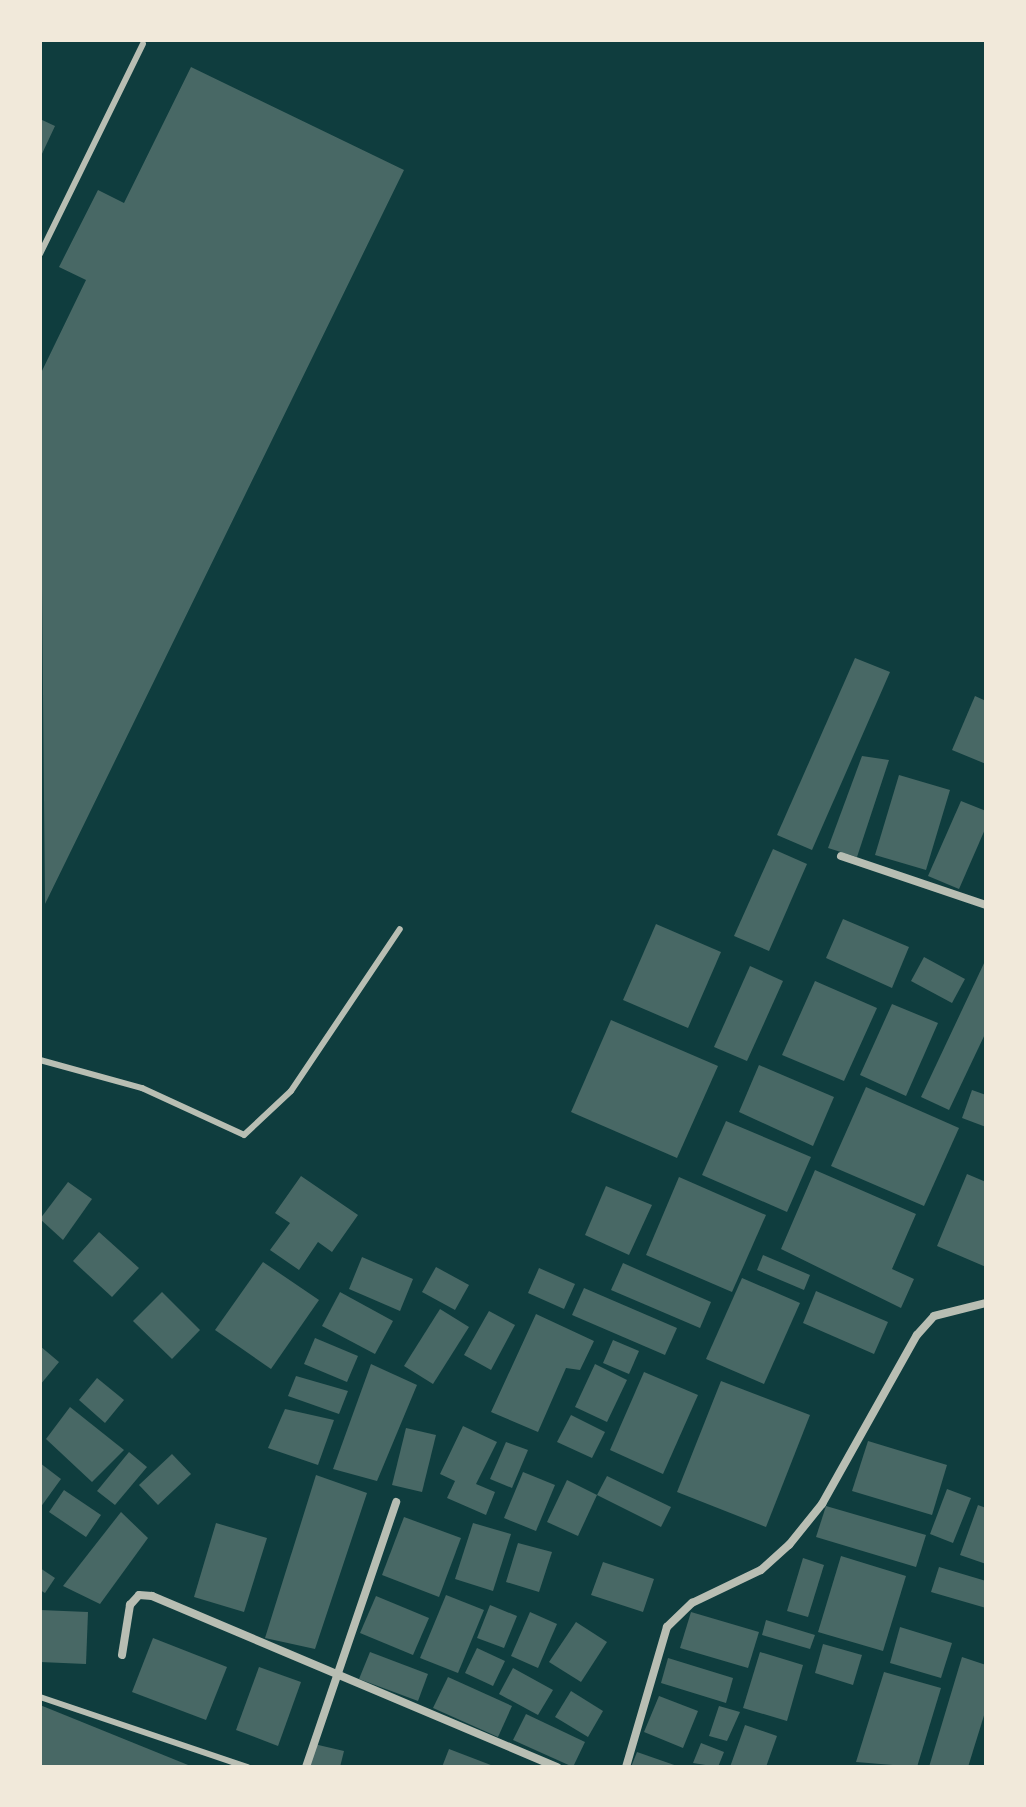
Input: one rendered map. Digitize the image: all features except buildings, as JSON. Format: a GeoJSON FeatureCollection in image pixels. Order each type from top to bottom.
{"type":"FeatureCollection","features":[{"type":"Feature","properties":{"kind":"street"},"geometry":{"type":"LineString","coordinates":[[841,856],[986,905]]}},
{"type":"Feature","properties":{"kind":"street"},"geometry":{"type":"LineString","coordinates":[[626,1767],[667,1627],[692,1603],[761,1570],[789,1545],[822,1504],[917,1335],[934,1316],[986,1303]]}},
{"type":"Feature","properties":{"kind":"street"},"geometry":{"type":"LineString","coordinates":[[306,1767],[396,1502]]}},
{"type":"Feature","properties":{"kind":"street"},"geometry":{"type":"LineString","coordinates":[[122,1655],[130,1605],[145,1594],[557,1767]]}},
{"type":"Feature","properties":{"kind":"lane"},"geometry":{"type":"LineString","coordinates":[[40,254],[143,44]]}},
{"type":"Feature","properties":{"kind":"lane"},"geometry":{"type":"LineString","coordinates":[[40,1060],[142,1088],[244,1135],[291,1091],[400,929]]}},
{"type":"Feature","properties":{"kind":"lane"},"geometry":{"type":"LineString","coordinates":[[40,1697],[247,1767]]}}]}
